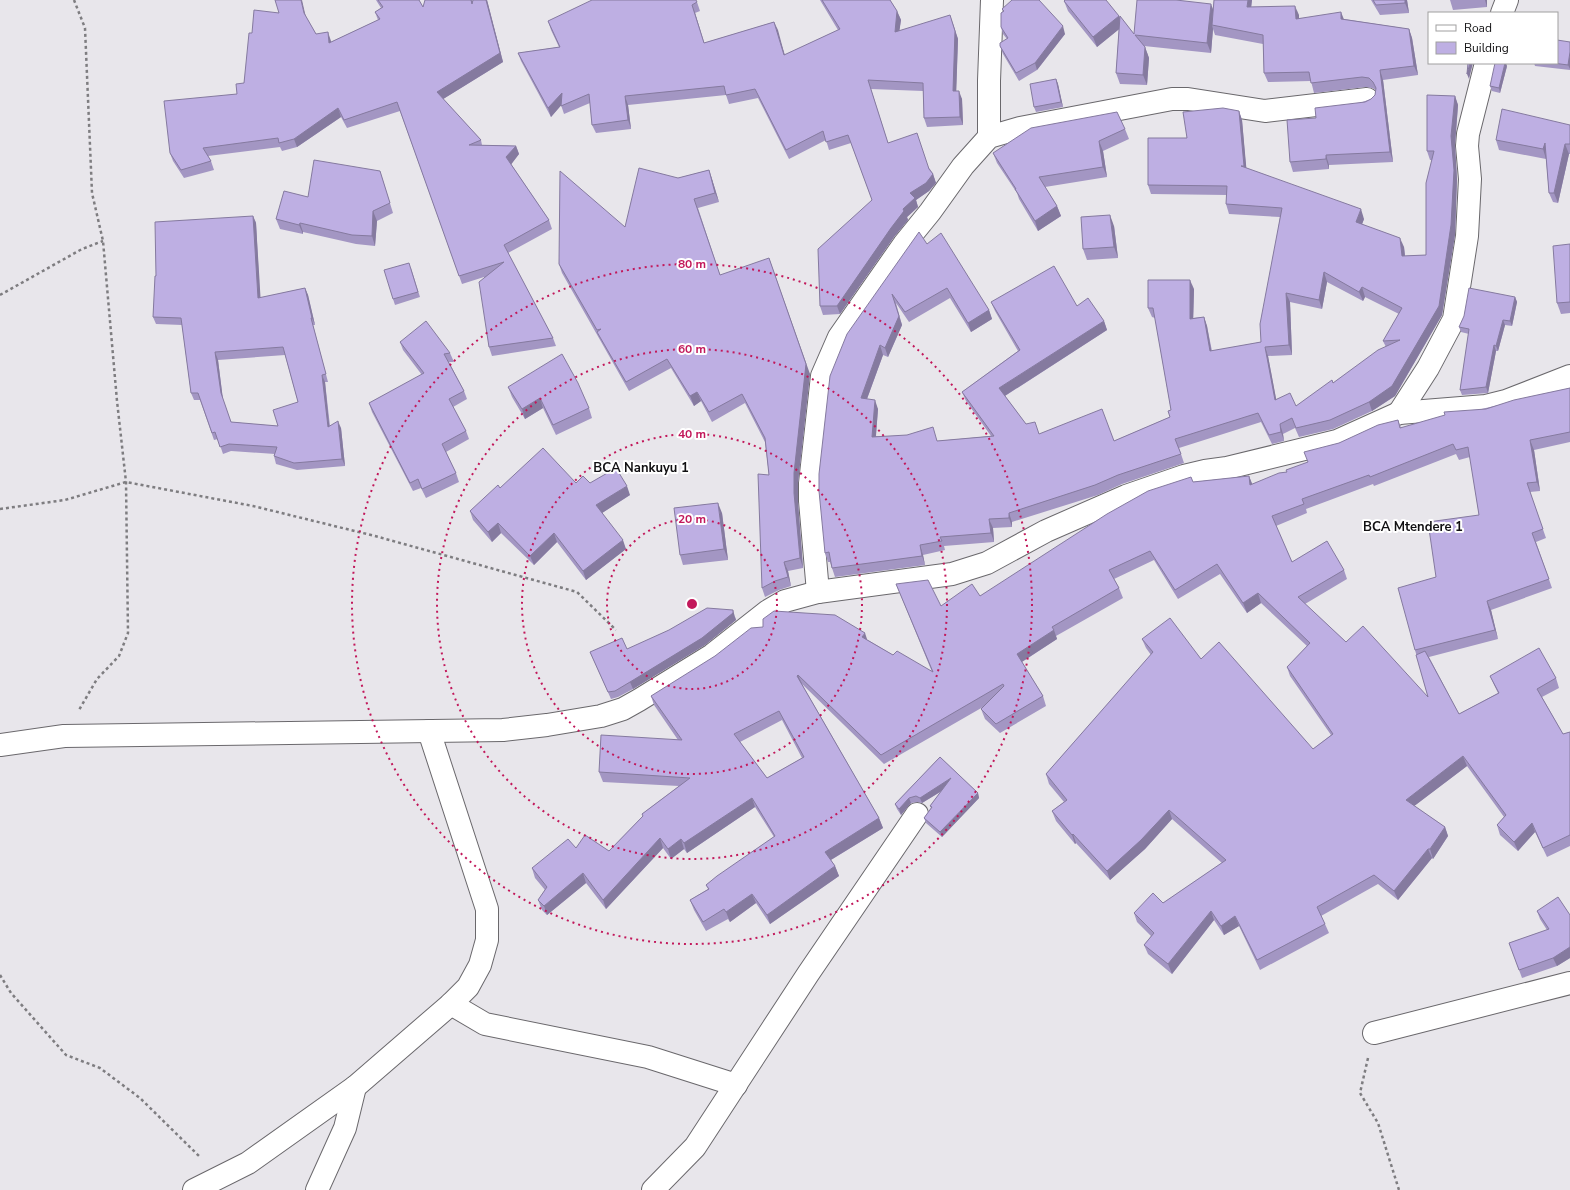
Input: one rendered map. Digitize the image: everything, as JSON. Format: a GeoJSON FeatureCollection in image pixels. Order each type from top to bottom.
{"type":"FeatureCollection","features":[{"type":"Feature","properties":{"kind":"street"},"geometry":{"type":"LineString","coordinates":[[989,137],[989,81],[992,0]]}},
{"type":"Feature","properties":{"kind":"street"},"geometry":{"type":"LineString","coordinates":[[1502,12],[1507,0]]}},
{"type":"Feature","properties":{"kind":"street"},"geometry":{"type":"LineString","coordinates":[[1399,413],[1428,368],[1454,319],[1467,236],[1470,180],[1467,146],[1468,134],[1486,64]]}},
{"type":"Feature","properties":{"kind":"street"},"geometry":{"type":"LineString","coordinates":[[818,592],[810,501],[810,483],[822,376],[839,337],[859,307],[904,244],[948,189],[963,166],[989,137],[1020,128],[1172,99],[1188,98],[1265,111],[1367,99]]}},
{"type":"Feature","properties":{"kind":"street"},"geometry":{"type":"LineString","coordinates":[[0,745],[64,736],[503,730],[547,725],[601,716],[623,709],[712,655],[785,601],[818,592],[952,574],[970,570],[994,560],[1046,531],[1126,496],[1206,470],[1227,468],[1337,441],[1399,413],[1486,406],[1506,401],[1570,376]]}},
{"type":"Feature","properties":{"kind":"street"},"geometry":{"type":"LineString","coordinates":[[194,1190],[248,1163],[355,1087],[451,1004],[468,987],[480,965],[487,940],[487,908],[429,731]]}},
{"type":"Feature","properties":{"kind":"street"},"geometry":{"type":"LineString","coordinates":[[653,1190],[695,1147],[808,974],[917,814]]}},
{"type":"Feature","properties":{"kind":"street"},"geometry":{"type":"LineString","coordinates":[[1374,1033],[1570,983]]}},
{"type":"Feature","properties":{"kind":"street"},"geometry":{"type":"LineString","coordinates":[[451,1004],[485,1024],[648,1057],[736,1085]]}},
{"type":"Feature","properties":{"kind":"street"},"geometry":{"type":"LineString","coordinates":[[316,1190],[345,1128],[355,1087]]}},
{"type":"Feature","properties":{"kind":"path"},"geometry":{"type":"LineString","coordinates":[[64,736],[97,679],[119,656],[128,633],[126,482],[103,241],[92,193],[85,28],[74,0]]}},
{"type":"Feature","properties":{"kind":"path"},"geometry":{"type":"LineString","coordinates":[[0,296],[82,249],[103,241]]}},
{"type":"Feature","properties":{"kind":"path"},"geometry":{"type":"LineString","coordinates":[[0,509],[65,500],[126,482],[253,506],[375,536],[577,592],[616,630]]}},
{"type":"Feature","properties":{"kind":"path"},"geometry":{"type":"LineString","coordinates":[[0,974],[11,993],[66,1055],[100,1068],[140,1098],[221,1177]]}},
{"type":"Feature","properties":{"kind":"path"},"geometry":{"type":"LineString","coordinates":[[1374,1033],[1360,1093],[1378,1123],[1398,1190]]}},
{"type":"Feature","properties":{"kind":"building"},"geometry":{"type":"Polygon","coordinates":[[[275,0],[301,0],[304,13],[316,34],[328,32],[329,43],[380,19],[375,12],[383,7],[378,0],[419,0],[423,7],[425,0],[471,0],[472,4],[473,0],[486,0],[500,53],[437,92],[481,140],[469,145],[516,146],[506,157],[549,220],[504,245],[553,338],[489,347],[479,282],[504,262],[459,276],[397,102],[344,120],[338,108],[294,139],[279,143],[278,138],[203,148],[211,161],[181,170],[170,153],[164,101],[237,94],[236,84],[244,83],[249,33],[252,33],[254,10],[279,13],[275,0]]]}},
{"type":"Feature","properties":{"kind":"building"},"geometry":{"type":"Polygon","coordinates":[[[592,0],[696,0],[697,2],[692,5],[704,43],[774,22],[784,55],[840,29],[822,0],[890,0],[897,11],[895,32],[950,15],[955,31],[953,91],[959,91],[960,117],[924,118],[923,83],[868,80],[888,143],[917,133],[929,169],[933,174],[926,183],[910,193],[915,198],[903,209],[904,211],[837,306],[820,306],[818,249],[872,200],[848,135],[826,142],[823,131],[786,150],[755,89],[726,95],[724,86],[625,96],[628,120],[592,125],[589,94],[561,106],[562,93],[548,108],[518,53],[560,47],[548,21],[592,0]]]}},
{"type":"Feature","properties":{"kind":"building"},"geometry":{"type":"Polygon","coordinates":[[[1012,0],[1039,0],[1063,26],[1035,63],[1016,73],[1000,46],[1000,43],[1008,38],[1001,27],[1001,13],[1004,11],[1002,9],[1012,0]]]}},
{"type":"Feature","properties":{"kind":"building"},"geometry":{"type":"Polygon","coordinates":[[[1106,0],[1119,16],[1093,37],[1064,1],[1106,0]]]}},
{"type":"Feature","properties":{"kind":"building"},"geometry":{"type":"Polygon","coordinates":[[[1137,0],[1176,0],[1211,4],[1207,43],[1135,35],[1145,47],[1143,75],[1116,73],[1120,16],[1134,34],[1137,0]]]}},
{"type":"Feature","properties":{"kind":"building"},"geometry":{"type":"Polygon","coordinates":[[[1214,0],[1248,0],[1247,7],[1295,6],[1296,19],[1341,12],[1341,19],[1409,29],[1414,66],[1380,70],[1390,152],[1326,155],[1326,159],[1290,162],[1287,120],[1316,118],[1315,108],[1365,102],[1375,95],[1376,88],[1369,78],[1362,77],[1311,83],[1309,72],[1264,73],[1263,35],[1212,25],[1214,0]]]}},
{"type":"Feature","properties":{"kind":"building"},"geometry":{"type":"Polygon","coordinates":[[[1373,0],[1405,0],[1405,3],[1376,5],[1373,0]]]}},
{"type":"Feature","properties":{"kind":"building"},"geometry":{"type":"Polygon","coordinates":[[[1558,40],[1570,42],[1568,65],[1558,64],[1558,40]]]}},
{"type":"Feature","properties":{"kind":"building"},"geometry":{"type":"Polygon","coordinates":[[[1495,64],[1505,64],[1499,88],[1490,86],[1495,64]]]}},
{"type":"Feature","properties":{"kind":"building"},"geometry":{"type":"Polygon","coordinates":[[[1056,79],[1061,102],[1034,107],[1030,84],[1056,79]]]}},
{"type":"Feature","properties":{"kind":"building"},"geometry":{"type":"Polygon","coordinates":[[[1427,95],[1455,96],[1451,136],[1454,170],[1451,225],[1439,306],[1392,386],[1369,402],[1330,420],[1296,428],[1292,418],[1280,424],[1281,432],[1269,435],[1258,413],[1175,439],[1181,454],[1118,475],[1095,485],[1009,513],[1009,518],[989,519],[991,533],[940,537],[942,541],[920,545],[922,556],[832,568],[829,552],[825,553],[819,491],[819,474],[830,376],[847,334],[919,232],[927,244],[941,233],[989,310],[968,323],[947,288],[905,312],[892,294],[899,316],[885,348],[880,345],[861,398],[875,400],[872,437],[907,435],[933,427],[937,441],[994,436],[962,392],[1020,350],[991,302],[1054,266],[1077,306],[1088,298],[1104,321],[999,388],[1026,424],[1035,422],[1039,434],[1102,409],[1114,441],[1170,417],[1168,411],[1171,410],[1153,308],[1148,308],[1148,280],[1190,280],[1190,319],[1204,317],[1210,351],[1261,342],[1260,324],[1282,208],[1226,204],[1227,186],[1148,185],[1148,138],[1187,138],[1183,112],[1223,108],[1239,111],[1244,166],[1241,166],[1361,209],[1356,222],[1400,238],[1402,256],[1426,255],[1426,183],[1434,151],[1427,151],[1427,95]],[[1324,272],[1319,300],[1286,293],[1289,345],[1265,347],[1275,400],[1290,393],[1296,406],[1332,380],[1333,383],[1378,350],[1400,340],[1383,341],[1402,308],[1362,287],[1359,292],[1324,272]]]}},
{"type":"Feature","properties":{"kind":"building"},"geometry":{"type":"Polygon","coordinates":[[[1502,109],[1570,125],[1570,144],[1565,144],[1554,193],[1549,193],[1545,143],[1543,149],[1496,140],[1502,109]]]}},
{"type":"Feature","properties":{"kind":"building"},"geometry":{"type":"Polygon","coordinates":[[[1117,112],[1125,129],[1099,141],[1103,167],[1039,177],[1057,206],[1035,221],[993,153],[1031,128],[1117,112]]]}},
{"type":"Feature","properties":{"kind":"building"},"geometry":{"type":"Polygon","coordinates":[[[314,160],[380,171],[390,203],[373,211],[372,236],[352,235],[276,219],[284,191],[308,197],[314,160]]]}},
{"type":"Feature","properties":{"kind":"building"},"geometry":{"type":"Polygon","coordinates":[[[639,168],[678,178],[709,170],[715,193],[694,199],[720,275],[769,258],[806,364],[794,473],[794,493],[800,558],[784,562],[788,577],[775,581],[762,588],[758,474],[769,475],[765,438],[742,394],[709,412],[697,392],[690,396],[667,359],[626,382],[597,332],[601,329],[597,330],[559,264],[560,171],[625,227],[639,168]]]}},
{"type":"Feature","properties":{"kind":"building"},"geometry":{"type":"Polygon","coordinates":[[[1110,215],[1114,247],[1083,249],[1081,217],[1110,215]]]}},
{"type":"Feature","properties":{"kind":"building"},"geometry":{"type":"Polygon","coordinates":[[[253,216],[258,298],[305,288],[311,318],[326,374],[322,375],[328,427],[338,421],[342,459],[294,463],[274,456],[277,447],[229,444],[220,447],[215,432],[212,433],[198,393],[191,393],[181,318],[153,317],[156,276],[155,222],[253,216]],[[283,347],[215,352],[221,393],[231,422],[278,426],[273,410],[298,402],[283,347]]]}},
{"type":"Feature","properties":{"kind":"building"},"geometry":{"type":"Polygon","coordinates":[[[1570,244],[1570,302],[1557,303],[1553,246],[1570,244]]]}},
{"type":"Feature","properties":{"kind":"building"},"geometry":{"type":"Polygon","coordinates":[[[409,263],[418,292],[393,299],[384,270],[409,263]]]}},
{"type":"Feature","properties":{"kind":"building"},"geometry":{"type":"Polygon","coordinates":[[[1469,288],[1515,297],[1510,321],[1503,320],[1496,346],[1494,345],[1486,387],[1460,390],[1469,329],[1459,327],[1464,316],[1469,288]]]}},
{"type":"Feature","properties":{"kind":"building"},"geometry":{"type":"Polygon","coordinates":[[[426,321],[450,353],[444,354],[464,391],[449,399],[466,431],[442,444],[456,473],[422,489],[418,479],[410,483],[369,403],[424,373],[400,342],[426,321]]]}},
{"type":"Feature","properties":{"kind":"building"},"geometry":{"type":"Polygon","coordinates":[[[562,354],[578,383],[589,408],[553,425],[540,398],[522,409],[508,387],[562,354]]]}},
{"type":"Feature","properties":{"kind":"building"},"geometry":{"type":"Polygon","coordinates":[[[1570,388],[1570,432],[1530,440],[1537,482],[1527,483],[1543,529],[1532,533],[1549,579],[1487,601],[1495,630],[1415,650],[1398,588],[1436,577],[1428,522],[1479,515],[1468,447],[1456,450],[1453,444],[1370,477],[1369,475],[1302,499],[1304,504],[1272,516],[1292,562],[1327,541],[1344,570],[1298,597],[1346,642],[1363,626],[1428,697],[1416,655],[1425,651],[1459,714],[1499,693],[1490,676],[1539,648],[1556,678],[1537,689],[1563,734],[1570,732],[1570,835],[1543,848],[1532,823],[1514,842],[1497,825],[1506,815],[1463,756],[1406,800],[1445,827],[1430,849],[1428,849],[1394,891],[1374,875],[1317,907],[1325,924],[1257,960],[1235,916],[1221,926],[1211,911],[1168,964],[1144,945],[1154,933],[1134,913],[1153,893],[1163,903],[1226,860],[1169,810],[1141,840],[1107,871],[1073,834],[1072,835],[1052,811],[1067,800],[1046,774],[1153,652],[1142,639],[1170,618],[1201,659],[1219,642],[1313,749],[1333,734],[1287,667],[1310,643],[1258,593],[1243,603],[1217,564],[1175,590],[1150,551],[1109,570],[1119,588],[1052,627],[1054,630],[1017,654],[1043,696],[996,724],[981,709],[1004,686],[1003,684],[881,755],[798,675],[797,676],[879,818],[825,852],[835,866],[767,915],[752,894],[726,912],[724,909],[703,922],[690,900],[709,889],[706,885],[717,876],[775,836],[752,798],[684,843],[681,839],[668,849],[660,838],[603,900],[583,873],[544,906],[538,900],[547,887],[532,868],[568,839],[576,848],[585,835],[609,851],[643,816],[642,814],[690,778],[599,772],[601,735],[682,740],[651,696],[715,656],[751,628],[763,627],[763,619],[774,611],[835,615],[865,633],[862,637],[893,655],[897,651],[933,672],[896,584],[928,580],[941,606],[972,584],[980,596],[1107,514],[1148,491],[1191,477],[1193,482],[1249,476],[1250,485],[1279,473],[1287,472],[1286,470],[1308,462],[1304,452],[1339,443],[1378,425],[1398,420],[1400,428],[1445,415],[1444,412],[1486,409],[1514,400],[1570,388]],[[779,711],[734,734],[767,778],[804,757],[779,711]]]}},
{"type":"Feature","properties":{"kind":"building"},"geometry":{"type":"Polygon","coordinates":[[[543,448],[576,483],[583,476],[590,483],[616,468],[627,486],[596,505],[623,540],[583,571],[554,533],[530,556],[498,523],[488,532],[470,511],[498,485],[500,488],[543,448]]]}},
{"type":"Feature","properties":{"kind":"building"},"geometry":{"type":"Polygon","coordinates":[[[718,503],[724,549],[680,555],[674,508],[718,503]]]}},
{"type":"Feature","properties":{"kind":"building"},"geometry":{"type":"Polygon","coordinates":[[[707,608],[733,610],[733,613],[702,638],[615,691],[608,692],[590,652],[622,638],[627,649],[669,630],[707,608]]]}},
{"type":"Feature","properties":{"kind":"building"},"geometry":{"type":"Polygon","coordinates":[[[940,757],[978,793],[940,832],[924,818],[932,807],[930,806],[951,778],[920,798],[916,796],[909,798],[899,809],[895,804],[940,757]]]}},
{"type":"Feature","properties":{"kind":"building"},"geometry":{"type":"Polygon","coordinates":[[[1558,897],[1570,915],[1570,947],[1553,958],[1519,970],[1509,943],[1549,929],[1537,911],[1558,897]]]}},
{"type":"Feature","properties":{"kind":"district","name":"BCA Nankuyu 1"},"geometry":{"type":"Point","coordinates":[641,468]}},
{"type":"Feature","properties":{"kind":"district","name":"BCA Mtendere 1"},"geometry":{"type":"Point","coordinates":[1413,527]}}]}
